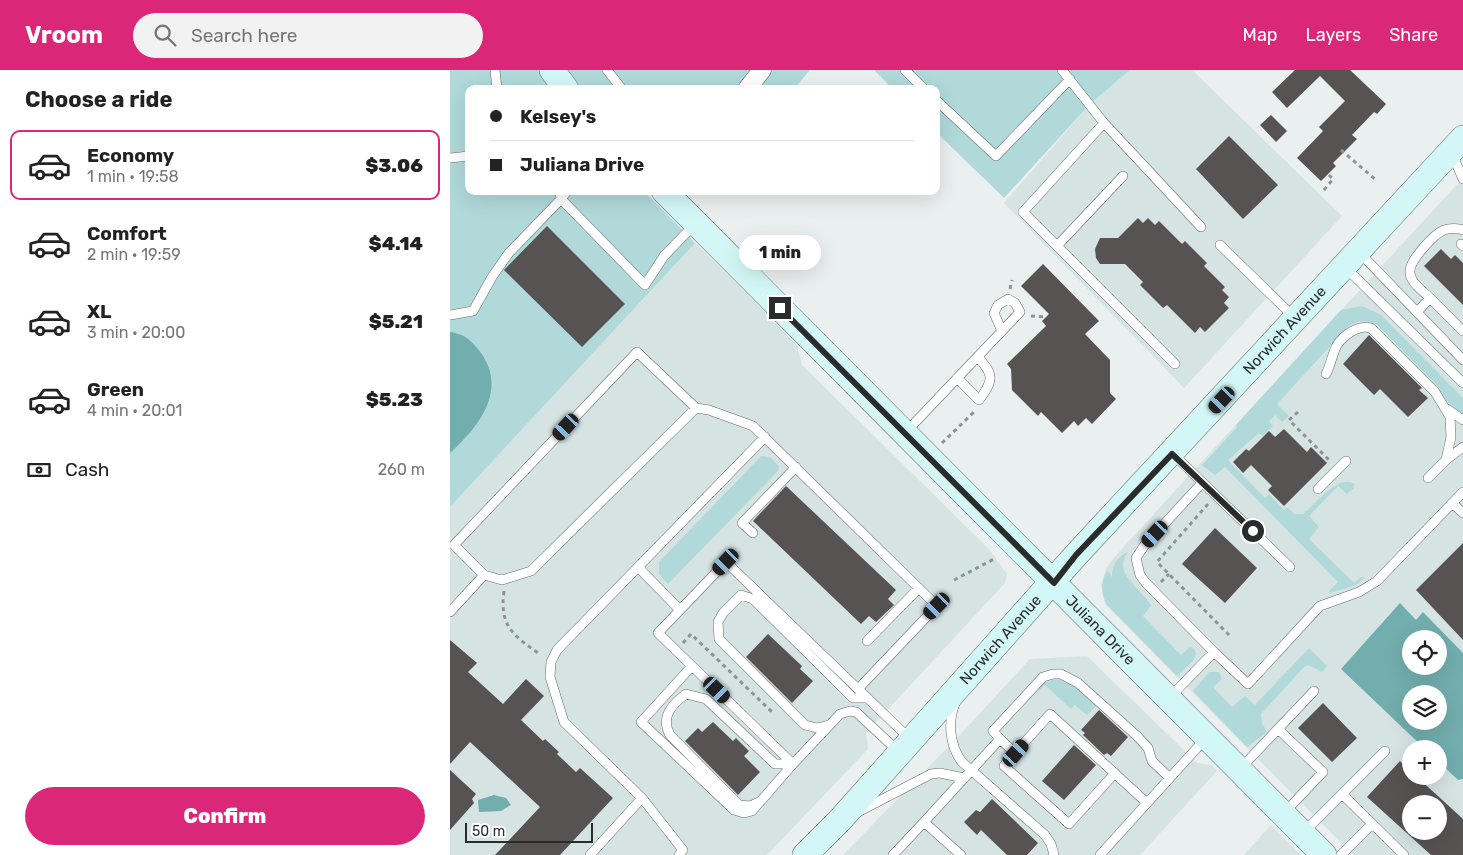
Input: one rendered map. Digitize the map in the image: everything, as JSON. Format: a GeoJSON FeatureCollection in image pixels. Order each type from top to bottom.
{"type":"FeatureCollection","features":[{"type":"Feature","properties":{"kind":"street"},"geometry":{"type":"LineString","coordinates":[[552,70],[563,85]]}},
{"type":"Feature","properties":{"kind":"street"},"geometry":{"type":"LineString","coordinates":[[750,85],[762,70]]}},
{"type":"Feature","properties":{"kind":"street","name":"Norwich Avenue"},"geometry":{"type":"LineString","coordinates":[[805,855],[840,820],[906,747],[1054,583],[1076,555],[1172,454],[1457,144]]}},
{"type":"Feature","properties":{"kind":"street","name":"Juliana Drive"},"geometry":{"type":"LineString","coordinates":[[668,195],[1208,736],[1324,855]]}},
{"type":"Feature","properties":{"kind":"lane"},"geometry":{"type":"LineString","coordinates":[[495,70],[497,85]]}},
{"type":"Feature","properties":{"kind":"lane"},"geometry":{"type":"LineString","coordinates":[[607,70],[619,85]]}},
{"type":"Feature","properties":{"kind":"lane"},"geometry":{"type":"LineString","coordinates":[[905,70],[920,85]]}},
{"type":"Feature","properties":{"kind":"lane"},"geometry":{"type":"LineString","coordinates":[[1062,70],[1104,123],[1201,227]]}},
{"type":"Feature","properties":{"kind":"lane"},"geometry":{"type":"LineString","coordinates":[[940,104],[996,156],[1070,79]]}},
{"type":"Feature","properties":{"kind":"lane"},"geometry":{"type":"LineString","coordinates":[[1104,123],[1023,212],[1175,364]]}},
{"type":"Feature","properties":{"kind":"lane"},"geometry":{"type":"LineString","coordinates":[[1457,144],[1463,179]]}},
{"type":"Feature","properties":{"kind":"lane"},"geometry":{"type":"LineString","coordinates":[[450,158],[465,156]]}},
{"type":"Feature","properties":{"kind":"lane"},"geometry":{"type":"LineString","coordinates":[[1057,246],[1123,176]]}},
{"type":"Feature","properties":{"kind":"lane"},"geometry":{"type":"LineString","coordinates":[[450,315],[473,311],[492,276],[508,254],[560,195],[645,285],[664,256],[696,223]]}},
{"type":"Feature","properties":{"kind":"lane"},"geometry":{"type":"LineString","coordinates":[[1463,230],[1451,228],[1437,234],[1411,264],[1409,271],[1411,278],[1463,331]]}},
{"type":"Feature","properties":{"kind":"lane"},"geometry":{"type":"LineString","coordinates":[[1220,245],[1296,319]]}},
{"type":"Feature","properties":{"kind":"lane"},"geometry":{"type":"LineString","coordinates":[[1351,258],[1417,312],[1463,360]]}},
{"type":"Feature","properties":{"kind":"lane"},"geometry":{"type":"LineString","coordinates":[[1351,258],[1463,383]]}},
{"type":"Feature","properties":{"kind":"lane"},"geometry":{"type":"LineString","coordinates":[[1417,312],[1430,298]]}},
{"type":"Feature","properties":{"kind":"lane"},"geometry":{"type":"LineString","coordinates":[[1326,374],[1334,350],[1354,329],[1362,327],[1371,328],[1435,392],[1447,409],[1451,422],[1450,448],[1446,460]]}},
{"type":"Feature","properties":{"kind":"lane"},"geometry":{"type":"LineString","coordinates":[[904,433],[1002,331]]}},
{"type":"Feature","properties":{"kind":"lane"},"geometry":{"type":"LineString","coordinates":[[696,408],[533,570],[502,580],[484,575],[454,545],[638,352],[696,408],[732,417],[754,426],[937,606],[858,690]]}},
{"type":"Feature","properties":{"kind":"lane"},"geometry":{"type":"LineString","coordinates":[[957,378],[979,400],[991,380],[990,370],[978,357]]}},
{"type":"Feature","properties":{"kind":"lane"},"geometry":{"type":"LineString","coordinates":[[1447,409],[1463,420]]}},
{"type":"Feature","properties":{"kind":"lane"},"geometry":{"type":"LineString","coordinates":[[678,855],[683,850],[642,798],[564,722],[550,678],[551,662],[557,650],[765,436]]}},
{"type":"Feature","properties":{"kind":"lane"},"geometry":{"type":"LineString","coordinates":[[1428,478],[1446,460],[1463,447]]}},
{"type":"Feature","properties":{"kind":"lane"},"geometry":{"type":"LineString","coordinates":[[1172,454],[1290,567]]}},
{"type":"Feature","properties":{"kind":"lane"},"geometry":{"type":"LineString","coordinates":[[1318,489],[1346,461]]}},
{"type":"Feature","properties":{"kind":"lane"},"geometry":{"type":"LineString","coordinates":[[753,533],[742,522],[796,467]]}},
{"type":"Feature","properties":{"kind":"lane"},"geometry":{"type":"LineString","coordinates":[[1202,483],[1144,546],[1136,558],[1140,575],[1146,583],[1248,684],[1320,606],[1359,592],[1378,581],[1463,492]]}},
{"type":"Feature","properties":{"kind":"lane"},"geometry":{"type":"LineString","coordinates":[[1452,503],[1463,513]]}},
{"type":"Feature","properties":{"kind":"lane"},"geometry":{"type":"LineString","coordinates":[[793,764],[658,633],[726,562],[867,698],[906,747]]}},
{"type":"Feature","properties":{"kind":"lane"},"geometry":{"type":"LineString","coordinates":[[638,567],[680,610]]}},
{"type":"Feature","properties":{"kind":"lane"},"geometry":{"type":"LineString","coordinates":[[450,612],[484,575]]}},
{"type":"Feature","properties":{"kind":"lane"},"geometry":{"type":"LineString","coordinates":[[867,641],[920,588]]}},
{"type":"Feature","properties":{"kind":"lane"},"geometry":{"type":"LineString","coordinates":[[830,724],[817,728],[805,725],[719,640],[718,622],[741,595],[753,599],[853,698],[867,698]]}},
{"type":"Feature","properties":{"kind":"lane"},"geometry":{"type":"LineString","coordinates":[[1169,698],[1214,652]]}},
{"type":"Feature","properties":{"kind":"lane"},"geometry":{"type":"LineString","coordinates":[[692,666],[641,722],[734,810],[744,813],[752,811],[840,714],[850,711],[856,712],[906,747]]}},
{"type":"Feature","properties":{"kind":"lane"},"geometry":{"type":"LineString","coordinates":[[1016,753],[993,731],[1043,677],[1061,674],[1078,682],[1137,736],[1148,748],[1152,761],[1170,778]]}},
{"type":"Feature","properties":{"kind":"lane"},"geometry":{"type":"LineString","coordinates":[[968,678],[955,703],[950,734],[954,751],[971,770],[1045,835],[1051,844],[1054,855]]}},
{"type":"Feature","properties":{"kind":"lane"},"geometry":{"type":"LineString","coordinates":[[1240,769],[1314,691]]}},
{"type":"Feature","properties":{"kind":"lane"},"geometry":{"type":"LineString","coordinates":[[761,801],[750,806],[739,805],[670,735],[667,730],[668,712],[676,702],[686,694],[706,699],[776,764],[793,764]]}},
{"type":"Feature","properties":{"kind":"lane"},"geometry":{"type":"LineString","coordinates":[[1115,773],[1069,824],[1004,766],[1050,714],[1115,773],[1148,803]]}},
{"type":"Feature","properties":{"kind":"lane"},"geometry":{"type":"LineString","coordinates":[[1278,728],[1323,772],[1284,814]]}},
{"type":"Feature","properties":{"kind":"lane"},"geometry":{"type":"LineString","coordinates":[[1102,854],[1208,736]]}},
{"type":"Feature","properties":{"kind":"lane"},"geometry":{"type":"LineString","coordinates":[[893,855],[1000,739]]}},
{"type":"Feature","properties":{"kind":"lane"},"geometry":{"type":"LineString","coordinates":[[1303,834],[1386,751]]}},
{"type":"Feature","properties":{"kind":"lane"},"geometry":{"type":"LineString","coordinates":[[840,820],[931,774],[940,773],[964,778]]}},
{"type":"Feature","properties":{"kind":"lane"},"geometry":{"type":"LineString","coordinates":[[1342,794],[1404,855]]}},
{"type":"Feature","properties":{"kind":"lane"},"geometry":{"type":"LineString","coordinates":[[590,855],[642,798]]}},
{"type":"Feature","properties":{"kind":"lane"},"geometry":{"type":"LineString","coordinates":[[924,822],[961,855]]}},
{"type":"Feature","properties":{"kind":"lane"},"geometry":{"type":"LineString","coordinates":[[1341,855],[1372,824]]}},
{"type":"Feature","properties":{"kind":"path"},"geometry":{"type":"LineString","coordinates":[[1341,150],[1376,180]]}},
{"type":"Feature","properties":{"kind":"path"},"geometry":{"type":"LineString","coordinates":[[1324,190],[1333,179],[1329,175]]}},
{"type":"Feature","properties":{"kind":"path"},"geometry":{"type":"LineString","coordinates":[[1298,412],[1289,420],[1331,462],[1325,468]]}},
{"type":"Feature","properties":{"kind":"path"},"geometry":{"type":"LineString","coordinates":[[1216,495],[1157,562],[1229,635]]}},
{"type":"Feature","properties":{"kind":"path"},"geometry":{"type":"LineString","coordinates":[[954,580],[996,558]]}},
{"type":"Feature","properties":{"kind":"path"},"geometry":{"type":"LineString","coordinates":[[506,578],[502,606],[504,621],[520,640],[551,662]]}},
{"type":"Feature","properties":{"kind":"path"},"geometry":{"type":"LineString","coordinates":[[676,650],[691,634],[776,716]]}},
{"type":"Feature","properties":{"kind":"shaded area"},"geometry":{"type":"Polygon","coordinates":[[[450,70],[810,70],[797,85],[465,85],[465,195],[648,195],[695,243],[450,507],[450,70]]]}},
{"type":"Feature","properties":{"kind":"shaded area"},"geometry":{"type":"Polygon","coordinates":[[[874,70],[1130,70],[1090,104],[1004,198],[940,136],[940,85],[889,85],[874,70]]]}},
{"type":"Feature","properties":{"kind":"shaded area"},"geometry":{"type":"Polygon","coordinates":[[[1130,70],[1192,70],[1342,216],[1184,388],[1004,203],[1090,104],[1130,70]]]}},
{"type":"Feature","properties":{"kind":"shaded area"},"geometry":{"type":"Polygon","coordinates":[[[1463,178],[1463,855],[1353,855],[1105,604],[1101,585],[1106,568],[1463,178]]]}},
{"type":"Feature","properties":{"kind":"shaded area"},"geometry":{"type":"Polygon","coordinates":[[[695,243],[796,343],[802,365],[988,548],[1007,574],[1005,583],[866,733],[868,749],[767,855],[450,855],[450,507],[695,243]]]}},
{"type":"Feature","properties":{"kind":"shaded area"},"geometry":{"type":"Polygon","coordinates":[[[1362,306],[1381,315],[1463,398],[1463,414],[1451,407],[1437,386],[1377,325],[1361,321],[1350,325],[1277,404],[1289,416],[1282,422],[1275,415],[1269,422],[1273,426],[1263,436],[1259,433],[1228,460],[1265,498],[1269,494],[1284,510],[1287,507],[1294,514],[1303,514],[1335,486],[1348,482],[1354,484],[1354,488],[1347,494],[1338,486],[1309,516],[1319,527],[1309,539],[1354,583],[1361,577],[1365,577],[1356,585],[1330,593],[1329,591],[1338,582],[1225,467],[1215,475],[1202,465],[1341,310],[1362,306]]]}},
{"type":"Feature","properties":{"kind":"shaded area"},"geometry":{"type":"Polygon","coordinates":[[[450,332],[464,336],[478,349],[489,367],[491,381],[486,408],[470,432],[450,453],[450,332]]]}},
{"type":"Feature","properties":{"kind":"shaded area"},"geometry":{"type":"Polygon","coordinates":[[[761,456],[770,457],[779,466],[778,471],[668,584],[659,574],[659,562],[761,456]]]}},
{"type":"Feature","properties":{"kind":"shaded area"},"geometry":{"type":"Polygon","coordinates":[[[1128,552],[1123,567],[1130,581],[1151,606],[1143,616],[1181,655],[1190,647],[1194,649],[1196,654],[1193,661],[1177,676],[1107,605],[1103,596],[1103,579],[1107,570],[1112,577],[1116,562],[1128,552]]]}},
{"type":"Feature","properties":{"kind":"shaded area"},"geometry":{"type":"Polygon","coordinates":[[[1400,603],[1416,620],[1423,612],[1441,630],[1402,630],[1402,675],[1447,675],[1447,637],[1463,653],[1463,779],[1458,780],[1447,770],[1447,740],[1416,740],[1405,730],[1447,730],[1447,685],[1402,685],[1402,727],[1341,669],[1400,603]]]}},
{"type":"Feature","properties":{"kind":"shaded area"},"geometry":{"type":"Polygon","coordinates":[[[1309,648],[1327,666],[1322,672],[1308,665],[1304,667],[1261,714],[1262,723],[1267,732],[1247,747],[1193,691],[1209,672],[1219,672],[1222,679],[1213,687],[1232,707],[1245,696],[1255,705],[1309,648]]]}},
{"type":"Feature","properties":{"kind":"shaded area"},"geometry":{"type":"Polygon","coordinates":[[[1087,656],[1197,763],[1211,765],[1217,771],[1140,855],[843,855],[958,737],[1030,659],[1087,656]]]}},
{"type":"Feature","properties":{"kind":"shaded area"},"geometry":{"type":"Polygon","coordinates":[[[1055,679],[1072,685],[1096,706],[1087,715],[1075,705],[1071,709],[1045,685],[1034,695],[1044,683],[1055,679]]]}},
{"type":"Feature","properties":{"kind":"shaded area"},"geometry":{"type":"Polygon","coordinates":[[[494,795],[506,798],[511,805],[501,811],[479,812],[478,800],[494,795]]]}},
{"type":"Feature","properties":{"kind":"shaded area"},"geometry":{"type":"Polygon","coordinates":[[[1271,825],[1301,855],[1244,855],[1271,825]]]}},
{"type":"Feature","properties":{"kind":"building"},"geometry":{"type":"Polygon","coordinates":[[[1295,70],[1350,70],[1386,104],[1377,114],[1374,112],[1352,135],[1357,139],[1333,163],[1336,166],[1321,181],[1297,158],[1323,131],[1319,127],[1345,101],[1320,76],[1287,108],[1272,92],[1295,70]]]}},
{"type":"Feature","properties":{"kind":"building"},"geometry":{"type":"Polygon","coordinates":[[[1271,115],[1287,131],[1276,142],[1260,125],[1271,115]]]}},
{"type":"Feature","properties":{"kind":"building"},"geometry":{"type":"Polygon","coordinates":[[[1229,136],[1278,185],[1243,219],[1196,169],[1229,136]]]}},
{"type":"Feature","properties":{"kind":"building"},"geometry":{"type":"Polygon","coordinates":[[[1138,218],[1143,223],[1148,218],[1155,225],[1159,221],[1182,244],[1185,241],[1207,263],[1204,266],[1225,287],[1222,290],[1229,297],[1224,303],[1229,308],[1205,332],[1200,327],[1195,333],[1167,305],[1163,308],[1140,285],[1143,282],[1125,264],[1100,264],[1096,258],[1095,249],[1100,238],[1118,238],[1138,218]]]}},
{"type":"Feature","properties":{"kind":"building"},"geometry":{"type":"Polygon","coordinates":[[[547,226],[625,304],[582,347],[504,270],[547,226]]]}},
{"type":"Feature","properties":{"kind":"building"},"geometry":{"type":"Polygon","coordinates":[[[1441,249],[1451,259],[1455,255],[1463,263],[1463,305],[1424,266],[1441,249]]]}},
{"type":"Feature","properties":{"kind":"building"},"geometry":{"type":"Polygon","coordinates":[[[1043,264],[1099,321],[1085,334],[1110,360],[1110,393],[1116,399],[1092,424],[1086,418],[1078,426],[1074,421],[1062,433],[1041,412],[1038,416],[1012,390],[1011,369],[1007,364],[1046,326],[1042,321],[1049,314],[1021,286],[1043,264]]]}},
{"type":"Feature","properties":{"kind":"building"},"geometry":{"type":"Polygon","coordinates":[[[1369,335],[1422,388],[1419,390],[1428,398],[1408,417],[1380,389],[1374,395],[1343,364],[1369,335]]]}},
{"type":"Feature","properties":{"kind":"building"},"geometry":{"type":"Polygon","coordinates":[[[1284,429],[1307,452],[1311,447],[1327,463],[1284,506],[1268,490],[1272,486],[1251,465],[1243,473],[1233,462],[1246,449],[1249,451],[1269,431],[1275,437],[1284,429]]]}},
{"type":"Feature","properties":{"kind":"building"},"geometry":{"type":"Polygon","coordinates":[[[786,486],[896,590],[888,599],[894,605],[876,622],[869,616],[861,624],[753,521],[786,486]]]}},
{"type":"Feature","properties":{"kind":"building"},"geometry":{"type":"Polygon","coordinates":[[[1215,528],[1257,568],[1225,603],[1182,564],[1215,528]]]}},
{"type":"Feature","properties":{"kind":"building"},"geometry":{"type":"Polygon","coordinates":[[[1463,543],[1463,640],[1416,590],[1463,543]]]}},
{"type":"Feature","properties":{"kind":"building"},"geometry":{"type":"Polygon","coordinates":[[[768,634],[802,666],[800,669],[813,681],[792,703],[746,657],[768,634]]]}},
{"type":"Feature","properties":{"kind":"building"},"geometry":{"type":"Polygon","coordinates":[[[450,640],[477,663],[468,672],[503,704],[526,679],[544,696],[521,720],[543,741],[545,739],[559,752],[557,754],[576,772],[580,768],[613,798],[560,855],[495,855],[540,807],[470,742],[450,764],[450,640]]]}},
{"type":"Feature","properties":{"kind":"building"},"geometry":{"type":"Polygon","coordinates":[[[1323,703],[1357,738],[1332,762],[1298,728],[1323,703]]]}},
{"type":"Feature","properties":{"kind":"building"},"geometry":{"type":"Polygon","coordinates":[[[1099,710],[1128,737],[1111,756],[1107,753],[1104,755],[1083,735],[1085,733],[1081,730],[1099,710]]]}},
{"type":"Feature","properties":{"kind":"building"},"geometry":{"type":"Polygon","coordinates":[[[713,722],[733,741],[736,738],[749,751],[744,756],[760,772],[738,795],[685,741],[698,728],[702,732],[713,722]]]}},
{"type":"Feature","properties":{"kind":"building"},"geometry":{"type":"Polygon","coordinates":[[[1074,745],[1096,765],[1064,800],[1042,781],[1074,745]]]}},
{"type":"Feature","properties":{"kind":"building"},"geometry":{"type":"Polygon","coordinates":[[[1400,761],[1402,763],[1402,785],[1426,785],[1437,795],[1402,795],[1402,829],[1367,797],[1400,761]]]}},
{"type":"Feature","properties":{"kind":"building"},"geometry":{"type":"Polygon","coordinates":[[[450,770],[476,794],[472,799],[474,803],[450,830],[450,770]]]}},
{"type":"Feature","properties":{"kind":"building"},"geometry":{"type":"Polygon","coordinates":[[[992,799],[1038,843],[1027,855],[1007,855],[981,830],[977,835],[964,822],[976,810],[980,812],[992,799]]]}},
{"type":"Feature","properties":{"kind":"building"},"geometry":{"type":"Polygon","coordinates":[[[1447,804],[1463,819],[1463,855],[1431,855],[1414,840],[1447,840],[1447,804]]]}},
{"type":"Feature","properties":{"kind":"route"},"geometry":{"type":"LineString","coordinates":[[780,308],[1054,583],[1076,555],[1172,454],[1253,531]]}}]}
